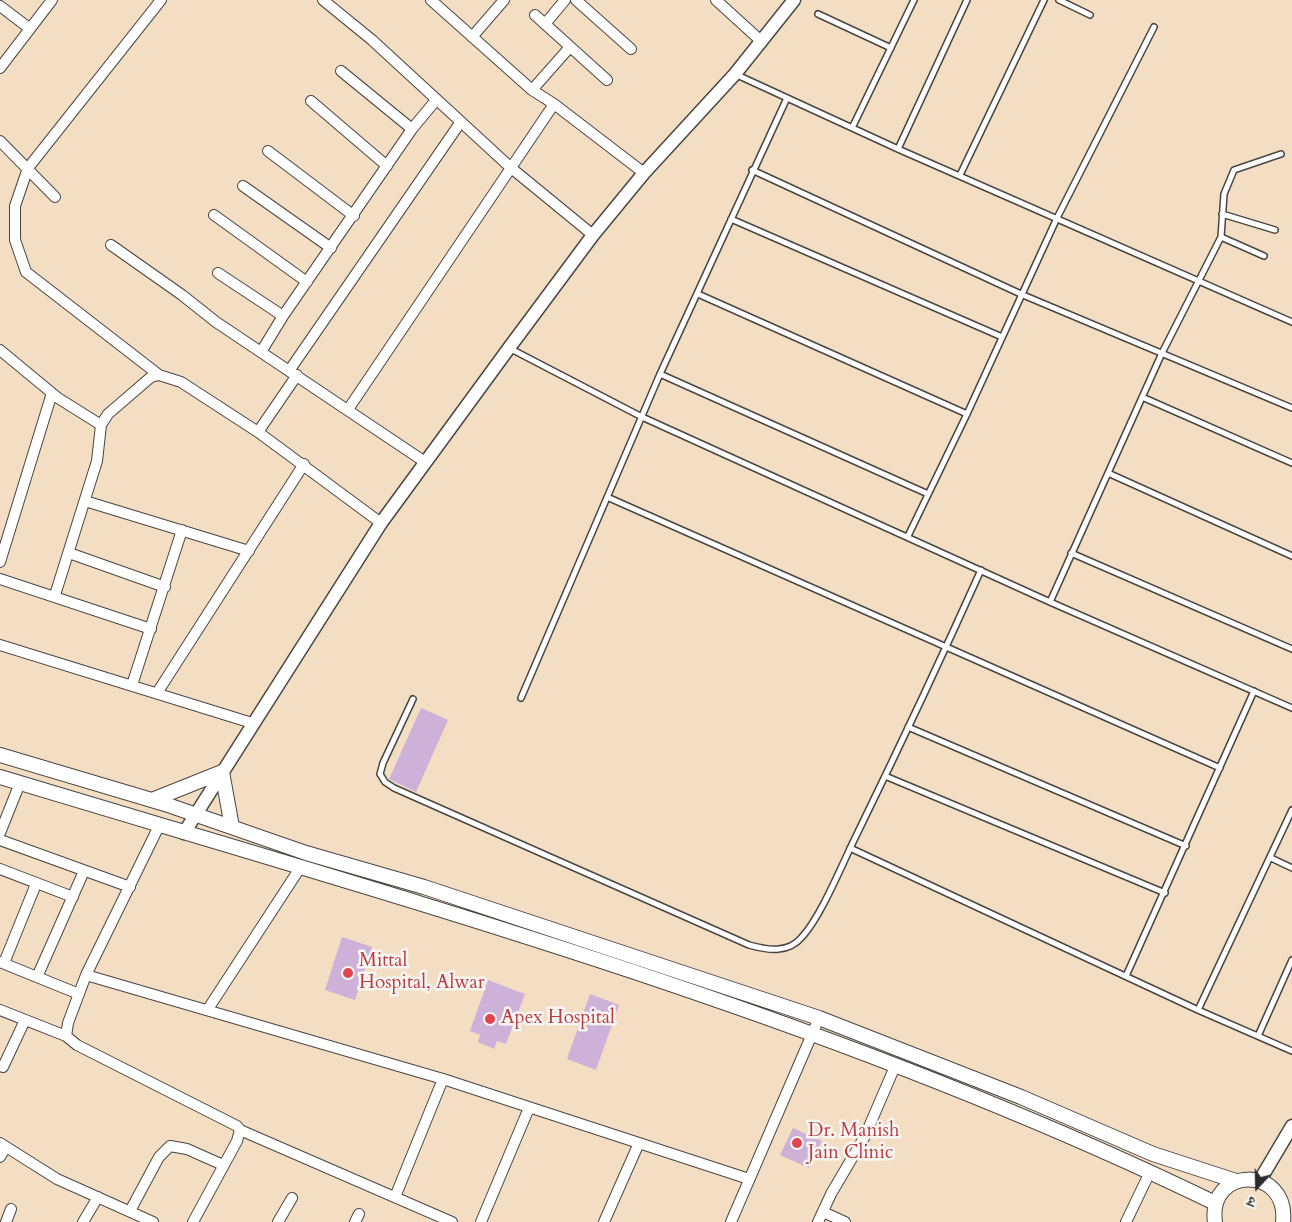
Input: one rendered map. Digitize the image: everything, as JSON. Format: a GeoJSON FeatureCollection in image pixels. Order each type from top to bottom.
{"type":"FeatureCollection","features":[{"type":"Feature","properties":{"kind":"main road"},"geometry":{"type":"LineString","coordinates":[[0,755],[196,814],[306,854],[424,887],[607,946],[679,973],[819,1018],[1050,1109],[1153,1154],[1236,1181]]}},
{"type":"Feature","properties":{"kind":"main road"},"geometry":{"type":"LineString","coordinates":[[152,800],[222,772],[232,827]]}},
{"type":"Feature","properties":{"kind":"main road"},"geometry":{"type":"LineString","coordinates":[[0,777],[583,954],[739,1007],[896,1064],[1044,1125],[1215,1203]]}},
{"type":"Feature","properties":{"kind":"main road"},"geometry":{"type":"LineString","coordinates":[[1044,1125],[1050,1109]]}},
{"type":"Feature","properties":{"kind":"main road"},"geometry":{"type":"LineString","coordinates":[[1215,1222],[1215,1203],[1223,1190],[1236,1181],[1247,1178],[1260,1180],[1271,1186],[1281,1200],[1286,1218]]}},
{"type":"Feature","properties":{"kind":"street"},"geometry":{"type":"LineString","coordinates":[[0,68],[52,0]]}},
{"type":"Feature","properties":{"kind":"street"},"geometry":{"type":"LineString","coordinates":[[161,0],[28,168],[15,206],[15,240],[26,272],[76,313],[160,375],[181,382],[258,432],[304,464],[381,523]]}},
{"type":"Feature","properties":{"kind":"street"},"geometry":{"type":"LineString","coordinates":[[323,0],[372,40],[510,167],[593,234]]}},
{"type":"Feature","properties":{"kind":"street"},"geometry":{"type":"LineString","coordinates":[[431,0],[532,90],[554,104],[644,173]]}},
{"type":"Feature","properties":{"kind":"street"},"geometry":{"type":"LineString","coordinates":[[472,37],[504,0]]}},
{"type":"Feature","properties":{"kind":"street"},"geometry":{"type":"LineString","coordinates":[[545,24],[564,0]]}},
{"type":"Feature","properties":{"kind":"street"},"geometry":{"type":"LineString","coordinates":[[576,0],[631,49]]}},
{"type":"Feature","properties":{"kind":"street"},"geometry":{"type":"LineString","coordinates":[[716,0],[761,41]]}},
{"type":"Feature","properties":{"kind":"street"},"geometry":{"type":"LineString","coordinates":[[184,833],[252,723],[381,523],[508,348],[593,234],[644,173],[735,74],[794,0]]}},
{"type":"Feature","properties":{"kind":"street"},"geometry":{"type":"LineString","coordinates":[[0,6],[30,28]]}},
{"type":"Feature","properties":{"kind":"street"},"geometry":{"type":"LineString","coordinates":[[535,15],[606,80]]}},
{"type":"Feature","properties":{"kind":"street"},"geometry":{"type":"LineString","coordinates":[[532,90],[570,47]]}},
{"type":"Feature","properties":{"kind":"street"},"geometry":{"type":"LineString","coordinates":[[341,71],[412,129]]}},
{"type":"Feature","properties":{"kind":"street"},"geometry":{"type":"LineString","coordinates":[[261,352],[283,316],[354,216],[412,129],[436,100]]}},
{"type":"Feature","properties":{"kind":"street"},"geometry":{"type":"LineString","coordinates":[[311,101],[387,166]]}},
{"type":"Feature","properties":{"kind":"street"},"geometry":{"type":"LineString","coordinates":[[349,408],[554,104]]}},
{"type":"Feature","properties":{"kind":"street"},"geometry":{"type":"LineString","coordinates":[[258,432],[293,373],[460,123]]}},
{"type":"Feature","properties":{"kind":"street"},"geometry":{"type":"LineString","coordinates":[[0,142],[55,197]]}},
{"type":"Feature","properties":{"kind":"street"},"geometry":{"type":"LineString","coordinates":[[268,151],[354,216]]}},
{"type":"Feature","properties":{"kind":"street"},"geometry":{"type":"LineString","coordinates":[[243,186],[331,248]]}},
{"type":"Feature","properties":{"kind":"street"},"geometry":{"type":"LineString","coordinates":[[214,215],[307,282]]}},
{"type":"Feature","properties":{"kind":"street"},"geometry":{"type":"LineString","coordinates":[[111,245],[261,352],[349,408],[425,462]]}},
{"type":"Feature","properties":{"kind":"street"},"geometry":{"type":"LineString","coordinates":[[218,273],[283,316]]}},
{"type":"Feature","properties":{"kind":"street"},"geometry":{"type":"LineString","coordinates":[[0,352],[52,394],[101,425]]}},
{"type":"Feature","properties":{"kind":"street"},"geometry":{"type":"LineString","coordinates":[[55,596],[100,448],[101,425],[108,414],[142,383],[151,377],[160,375]]}},
{"type":"Feature","properties":{"kind":"street"},"geometry":{"type":"LineString","coordinates":[[0,562],[52,394]]}},
{"type":"Feature","properties":{"kind":"street"},"geometry":{"type":"LineString","coordinates":[[157,693],[304,464]]}},
{"type":"Feature","properties":{"kind":"street"},"geometry":{"type":"LineString","coordinates":[[85,501],[249,551]]}},
{"type":"Feature","properties":{"kind":"street"},"geometry":{"type":"LineString","coordinates":[[132,685],[182,530]]}},
{"type":"Feature","properties":{"kind":"street"},"geometry":{"type":"LineString","coordinates":[[69,553],[165,587]]}},
{"type":"Feature","properties":{"kind":"street"},"geometry":{"type":"LineString","coordinates":[[0,579],[151,629]]}},
{"type":"Feature","properties":{"kind":"street"},"geometry":{"type":"LineString","coordinates":[[0,645],[252,723]]}},
{"type":"Feature","properties":{"kind":"street"},"geometry":{"type":"LineString","coordinates":[[0,833],[4,810],[20,783]]}},
{"type":"Feature","properties":{"kind":"street"},"geometry":{"type":"LineString","coordinates":[[66,1036],[68,1024],[86,975],[159,826]]}},
{"type":"Feature","properties":{"kind":"street"},"geometry":{"type":"LineString","coordinates":[[0,840],[130,887]]}},
{"type":"Feature","properties":{"kind":"street"},"geometry":{"type":"LineString","coordinates":[[208,1009],[300,868]]}},
{"type":"Feature","properties":{"kind":"street"},"geometry":{"type":"LineString","coordinates":[[0,869],[73,897]]}},
{"type":"Feature","properties":{"kind":"street"},"geometry":{"type":"LineString","coordinates":[[37,977],[84,871]]}},
{"type":"Feature","properties":{"kind":"street"},"geometry":{"type":"LineString","coordinates":[[36,884],[2,962],[79,994]]}},
{"type":"Feature","properties":{"kind":"street"},"geometry":{"type":"LineString","coordinates":[[86,975],[443,1079],[749,1179]]}},
{"type":"Feature","properties":{"kind":"street"},"geometry":{"type":"LineString","coordinates":[[0,1010],[66,1036],[83,1048],[233,1122],[240,1130],[395,1197],[438,1219],[452,1222]]}},
{"type":"Feature","properties":{"kind":"street"},"geometry":{"type":"LineString","coordinates":[[732,1222],[819,1018]]}},
{"type":"Feature","properties":{"kind":"street"},"geometry":{"type":"LineString","coordinates":[[3,1067],[25,1020]]}},
{"type":"Feature","properties":{"kind":"street"},"geometry":{"type":"LineString","coordinates":[[845,1222],[821,1217],[865,1136],[896,1064]]}},
{"type":"Feature","properties":{"kind":"street"},"geometry":{"type":"LineString","coordinates":[[395,1197],[443,1079]]}},
{"type":"Feature","properties":{"kind":"street"},"geometry":{"type":"LineString","coordinates":[[481,1222],[529,1108]]}},
{"type":"Feature","properties":{"kind":"street"},"geometry":{"type":"LineString","coordinates":[[1260,1180],[1292,1126]]}},
{"type":"Feature","properties":{"kind":"street"},"geometry":{"type":"LineString","coordinates":[[193,1222],[237,1141],[240,1130]]}},
{"type":"Feature","properties":{"kind":"street"},"geometry":{"type":"LineString","coordinates":[[604,1222],[639,1143]]}},
{"type":"Feature","properties":{"kind":"street"},"geometry":{"type":"LineString","coordinates":[[0,1157],[3,1145],[39,1169],[153,1222]]}},
{"type":"Feature","properties":{"kind":"street"},"geometry":{"type":"LineString","coordinates":[[130,1211],[159,1157],[170,1146],[186,1149],[223,1165]]}},
{"type":"Feature","properties":{"kind":"street"},"geometry":{"type":"LineString","coordinates":[[1126,1222],[1150,1172]]}},
{"type":"Feature","properties":{"kind":"street"},"geometry":{"type":"LineString","coordinates":[[83,1222],[98,1197]]}},
{"type":"Feature","properties":{"kind":"street"},"geometry":{"type":"LineString","coordinates":[[278,1222],[292,1198]]}},
{"type":"Feature","properties":{"kind":"street"},"geometry":{"type":"LineString","coordinates":[[6,1222],[11,1209]]}},
{"type":"Feature","properties":{"kind":"lane"},"geometry":{"type":"LineString","coordinates":[[852,128],[914,0]]}},
{"type":"Feature","properties":{"kind":"lane"},"geometry":{"type":"LineString","coordinates":[[898,149],[967,0]]}},
{"type":"Feature","properties":{"kind":"lane"},"geometry":{"type":"LineString","coordinates":[[960,174],[1044,0]]}},
{"type":"Feature","properties":{"kind":"lane"},"geometry":{"type":"LineString","coordinates":[[1059,0],[1090,15]]}},
{"type":"Feature","properties":{"kind":"lane"},"geometry":{"type":"LineString","coordinates":[[818,14],[891,48]]}},
{"type":"Feature","properties":{"kind":"lane"},"geometry":{"type":"LineString","coordinates":[[908,536],[1023,295],[1056,218],[1154,27]]}},
{"type":"Feature","properties":{"kind":"lane"},"geometry":{"type":"LineString","coordinates":[[735,74],[898,149],[960,174],[1292,322]]}},
{"type":"Feature","properties":{"kind":"lane"},"geometry":{"type":"LineString","coordinates":[[521,698],[660,374],[786,98]]}},
{"type":"Feature","properties":{"kind":"lane"},"geometry":{"type":"LineString","coordinates":[[1050,602],[1162,353],[1220,237],[1224,194],[1234,170],[1281,154]]}},
{"type":"Feature","properties":{"kind":"lane"},"geometry":{"type":"LineString","coordinates":[[752,170],[1023,295],[1292,408]]}},
{"type":"Feature","properties":{"kind":"lane"},"geometry":{"type":"LineString","coordinates":[[1222,214],[1275,230]]}},
{"type":"Feature","properties":{"kind":"lane"},"geometry":{"type":"LineString","coordinates":[[731,219],[1002,337]]}},
{"type":"Feature","properties":{"kind":"lane"},"geometry":{"type":"LineString","coordinates":[[1220,237],[1264,256]]}},
{"type":"Feature","properties":{"kind":"lane"},"geometry":{"type":"LineString","coordinates":[[698,294],[967,414]]}},
{"type":"Feature","properties":{"kind":"lane"},"geometry":{"type":"LineString","coordinates":[[508,348],[642,417],[1050,602],[1292,708]]}},
{"type":"Feature","properties":{"kind":"lane"},"geometry":{"type":"LineString","coordinates":[[660,374],[928,494]]}},
{"type":"Feature","properties":{"kind":"lane"},"geometry":{"type":"LineString","coordinates":[[1142,396],[1292,463]]}},
{"type":"Feature","properties":{"kind":"lane"},"geometry":{"type":"LineString","coordinates":[[1108,473],[1292,556]]}},
{"type":"Feature","properties":{"kind":"lane"},"geometry":{"type":"LineString","coordinates":[[607,497],[1220,768]]}},
{"type":"Feature","properties":{"kind":"lane"},"geometry":{"type":"LineString","coordinates":[[1071,553],[1292,649]]}},
{"type":"Feature","properties":{"kind":"lane"},"geometry":{"type":"LineString","coordinates":[[413,699],[383,763],[380,774],[385,782],[425,803],[749,945],[769,950],[786,948],[801,938],[816,915],[885,776],[981,570]]}},
{"type":"Feature","properties":{"kind":"lane"},"geometry":{"type":"LineString","coordinates":[[1126,976],[1165,893],[1254,691]]}},
{"type":"Feature","properties":{"kind":"lane"},"geometry":{"type":"LineString","coordinates":[[908,727],[1186,846]]}},
{"type":"Feature","properties":{"kind":"lane"},"geometry":{"type":"LineString","coordinates":[[885,776],[1165,893]]}},
{"type":"Feature","properties":{"kind":"lane"},"geometry":{"type":"LineString","coordinates":[[1198,1010],[1292,810]]}},
{"type":"Feature","properties":{"kind":"lane"},"geometry":{"type":"LineString","coordinates":[[850,848],[1198,1010],[1292,1051]]}},
{"type":"Feature","properties":{"kind":"lane"},"geometry":{"type":"LineString","coordinates":[[1271,858],[1292,868]]}},
{"type":"Feature","properties":{"kind":"lane"},"geometry":{"type":"LineString","coordinates":[[1258,1036],[1292,960]]}},
{"type":"Feature","properties":{"kind":"building"},"geometry":{"type":"Polygon","coordinates":[[[421,708],[448,720],[416,792],[389,779],[421,708]]]}},
{"type":"Feature","properties":{"kind":"building"},"geometry":{"type":"Polygon","coordinates":[[[342,937],[372,947],[355,1000],[325,990],[342,937]]]}},
{"type":"Feature","properties":{"kind":"building"},"geometry":{"type":"Polygon","coordinates":[[[488,980],[525,994],[506,1044],[497,1041],[494,1049],[478,1042],[480,1035],[470,1031],[488,980]]]}},
{"type":"Feature","properties":{"kind":"building"},"geometry":{"type":"Polygon","coordinates":[[[590,994],[619,1005],[596,1070],[567,1059],[590,994]]]}},
{"type":"Feature","properties":{"kind":"building"},"geometry":{"type":"Polygon","coordinates":[[[793,1128],[822,1141],[809,1168],[780,1155],[793,1128]]]}},
{"type":"Feature","properties":{"kind":"place","name":"Mittal Hospital, Alwar"},"geometry":{"type":"Point","coordinates":[348,973]}},
{"type":"Feature","properties":{"kind":"place","name":"Apex Hospital"},"geometry":{"type":"Point","coordinates":[490,1019]}},
{"type":"Feature","properties":{"kind":"place","name":"Dr. Manish Jain Clinic"},"geometry":{"type":"Point","coordinates":[797,1143]}}]}
